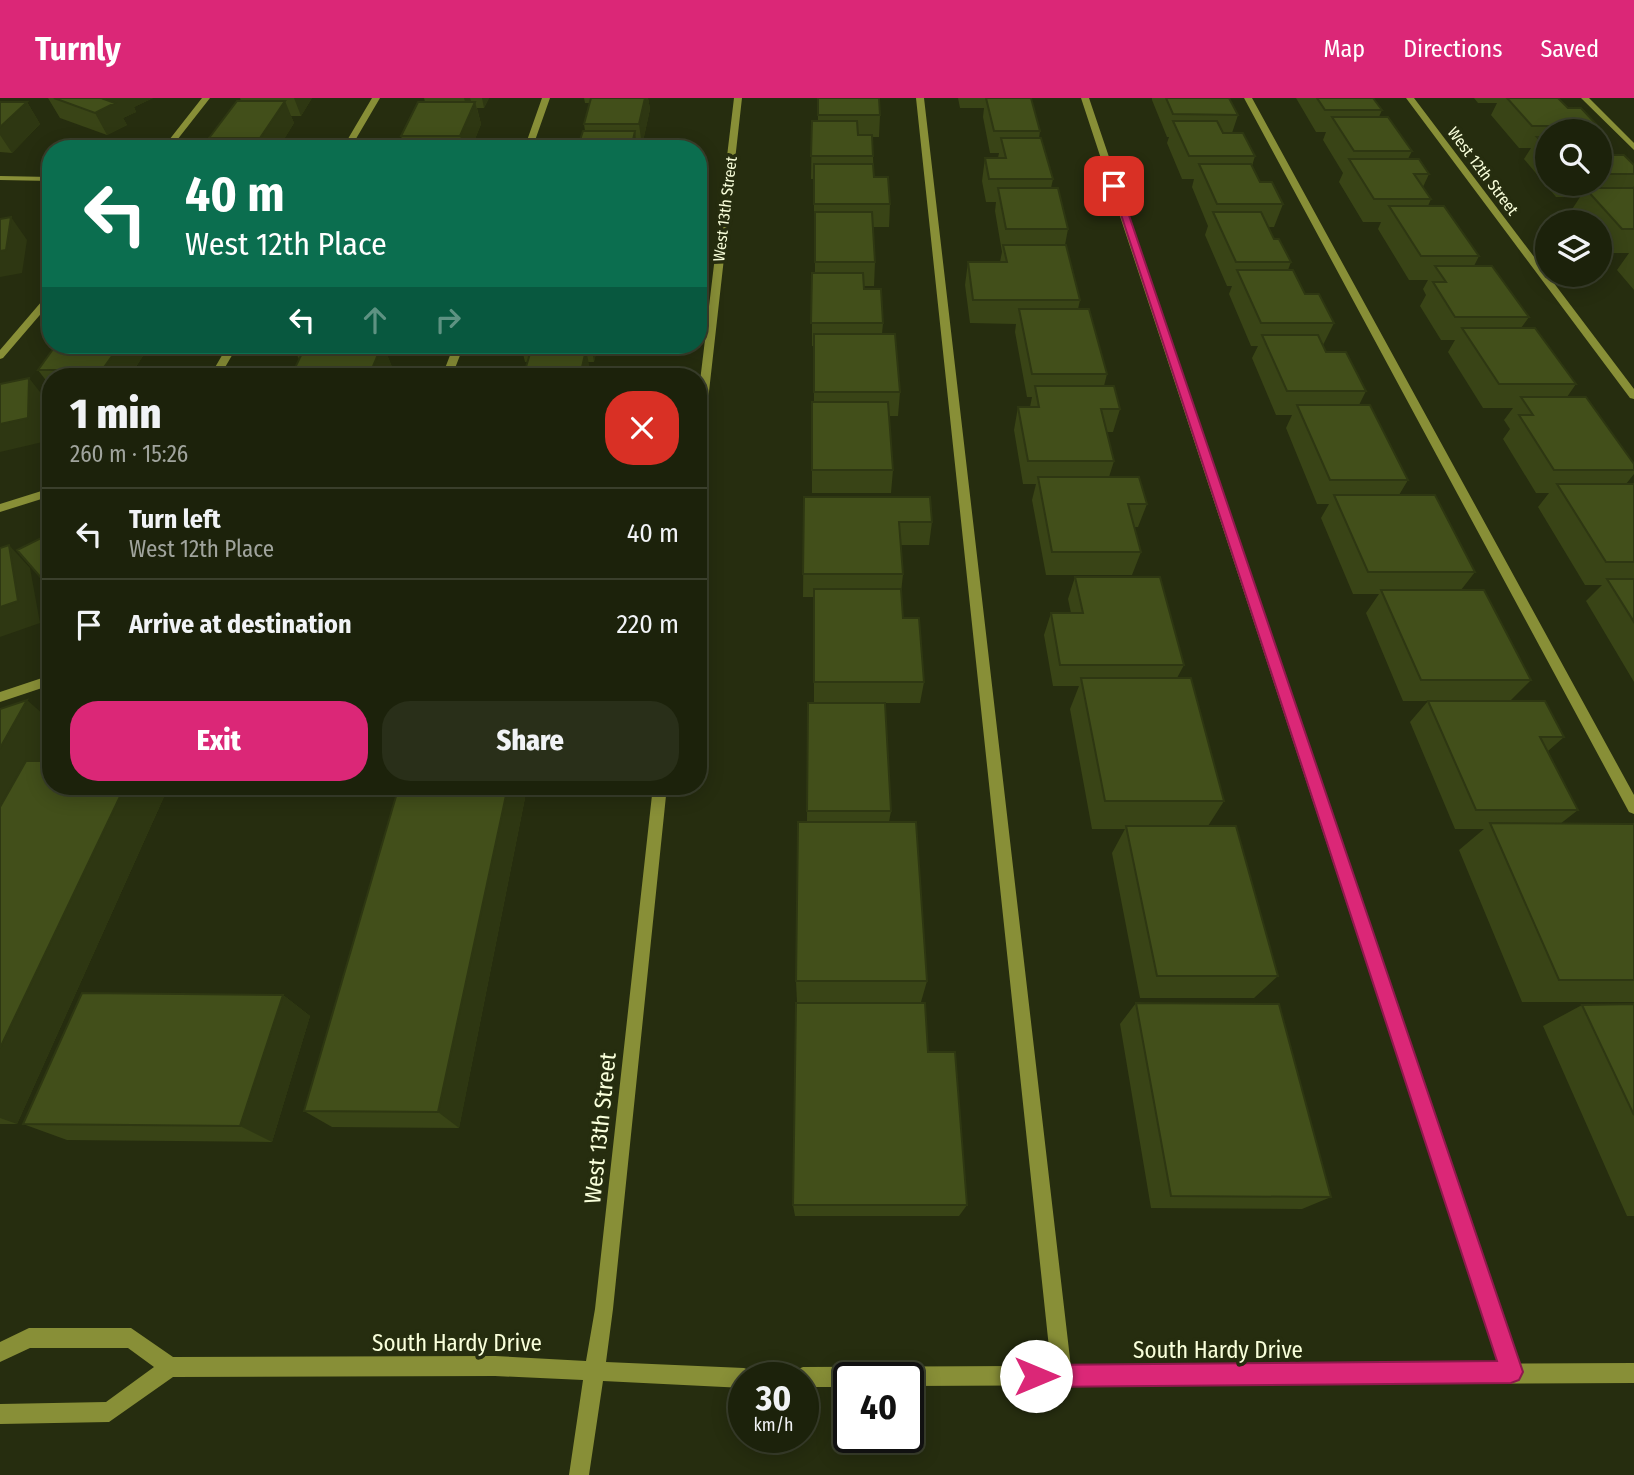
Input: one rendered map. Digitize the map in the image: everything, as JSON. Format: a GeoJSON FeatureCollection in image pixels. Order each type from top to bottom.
{"type":"FeatureCollection","features":[{"type":"Feature","properties":{"kind":"street"},"geometry":{"type":"LineString","coordinates":[[173,140],[206,98]]}},
{"type":"Feature","properties":{"kind":"street"},"geometry":{"type":"LineString","coordinates":[[351,140],[376,98]]}},
{"type":"Feature","properties":{"kind":"street"},"geometry":{"type":"LineString","coordinates":[[531,140],[546,98]]}},
{"type":"Feature","properties":{"kind":"street","name":"West 13th Street"},"geometry":{"type":"LineString","coordinates":[[707,368],[738,98]]}},
{"type":"Feature","properties":{"kind":"street"},"geometry":{"type":"LineString","coordinates":[[920,98],[1062,1376]]}},
{"type":"Feature","properties":{"kind":"street"},"geometry":{"type":"LineString","coordinates":[[1085,98],[1511,1372]]}},
{"type":"Feature","properties":{"kind":"street"},"geometry":{"type":"LineString","coordinates":[[1248,98],[1634,808]]}},
{"type":"Feature","properties":{"kind":"street","name":"West 12th Street"},"geometry":{"type":"LineString","coordinates":[[1410,98],[1634,396]]}},
{"type":"Feature","properties":{"kind":"street"},"geometry":{"type":"LineString","coordinates":[[1585,98],[1634,148]]}},
{"type":"Feature","properties":{"kind":"street"},"geometry":{"type":"LineString","coordinates":[[0,178],[42,179]]}},
{"type":"Feature","properties":{"kind":"street"},"geometry":{"type":"LineString","coordinates":[[0,356],[42,307]]}},
{"type":"Feature","properties":{"kind":"street"},"geometry":{"type":"LineString","coordinates":[[0,508],[42,495]]}},
{"type":"Feature","properties":{"kind":"street"},"geometry":{"type":"LineString","coordinates":[[0,697],[42,683]]}},
{"type":"Feature","properties":{"kind":"street","name":"West 13th Street"},"geometry":{"type":"LineString","coordinates":[[579,1475],[596,1372],[659,795]]}},
{"type":"Feature","properties":{"kind":"street"},"geometry":{"type":"LineString","coordinates":[[0,1352],[29,1338],[131,1338],[170,1367],[109,1412],[0,1414]]}},
{"type":"Feature","properties":{"kind":"street","name":"South Hardy Drive"},"geometry":{"type":"LineString","coordinates":[[170,1367],[495,1366],[728,1377]]}},
{"type":"Feature","properties":{"kind":"street","name":"South Hardy Drive"},"geometry":{"type":"LineString","coordinates":[[819,1377],[1634,1373]]}},
{"type":"Feature","properties":{"kind":"building"},"geometry":{"type":"Polygon","coordinates":[[[54,98],[106,98],[104,99],[115,103],[95,113],[54,98]]]}},
{"type":"Feature","properties":{"kind":"building"},"geometry":{"type":"Polygon","coordinates":[[[591,98],[645,98],[639,124],[584,124],[591,98]]]}},
{"type":"Feature","properties":{"kind":"building"},"geometry":{"type":"Polygon","coordinates":[[[818,98],[879,98],[880,115],[818,115],[818,98]]]}},
{"type":"Feature","properties":{"kind":"building"},"geometry":{"type":"Polygon","coordinates":[[[986,98],[1031,98],[1040,131],[994,131],[986,98]]]}},
{"type":"Feature","properties":{"kind":"building"},"geometry":{"type":"Polygon","coordinates":[[[1166,98],[1229,98],[1238,115],[1173,114],[1166,98]]]}},
{"type":"Feature","properties":{"kind":"building"},"geometry":{"type":"Polygon","coordinates":[[[1317,98],[1373,98],[1382,110],[1325,110],[1317,98]]]}},
{"type":"Feature","properties":{"kind":"building"},"geometry":{"type":"Polygon","coordinates":[[[1507,98],[1558,98],[1568,108],[1581,108],[1591,119],[1535,119],[1535,126],[1532,126],[1507,98]]]}},
{"type":"Feature","properties":{"kind":"building"},"geometry":{"type":"Polygon","coordinates":[[[237,101],[285,101],[260,138],[209,138],[237,101]]]}},
{"type":"Feature","properties":{"kind":"building"},"geometry":{"type":"Polygon","coordinates":[[[0,102],[27,102],[0,127],[0,102]]]}},
{"type":"Feature","properties":{"kind":"building"},"geometry":{"type":"Polygon","coordinates":[[[418,102],[475,102],[460,136],[401,136],[418,102]]]}},
{"type":"Feature","properties":{"kind":"building"},"geometry":{"type":"Polygon","coordinates":[[[1332,117],[1388,117],[1412,151],[1354,151],[1332,117]]]}},
{"type":"Feature","properties":{"kind":"building"},"geometry":{"type":"Polygon","coordinates":[[[812,121],[857,121],[858,135],[872,135],[873,156],[811,156],[812,121]]]}},
{"type":"Feature","properties":{"kind":"building"},"geometry":{"type":"Polygon","coordinates":[[[1173,121],[1217,121],[1223,133],[1243,133],[1255,156],[1189,156],[1173,121]]]}},
{"type":"Feature","properties":{"kind":"building"},"geometry":{"type":"Polygon","coordinates":[[[583,131],[635,131],[633,140],[580,140],[583,131]]]}},
{"type":"Feature","properties":{"kind":"building"},"geometry":{"type":"Polygon","coordinates":[[[1001,138],[1041,138],[1053,179],[989,179],[985,158],[1006,158],[1001,138]]]}},
{"type":"Feature","properties":{"kind":"building"},"geometry":{"type":"Polygon","coordinates":[[[1612,155],[1624,155],[1634,165],[1634,174],[1612,174],[1612,155]]]}},
{"type":"Feature","properties":{"kind":"building"},"geometry":{"type":"Polygon","coordinates":[[[1349,159],[1419,159],[1429,174],[1414,174],[1431,199],[1374,199],[1349,159]]]}},
{"type":"Feature","properties":{"kind":"building"},"geometry":{"type":"Polygon","coordinates":[[[814,164],[873,164],[874,177],[888,177],[890,204],[814,204],[814,164]]]}},
{"type":"Feature","properties":{"kind":"building"},"geometry":{"type":"Polygon","coordinates":[[[1199,164],[1251,164],[1260,182],[1272,182],[1283,204],[1217,204],[1199,164]]]}},
{"type":"Feature","properties":{"kind":"building"},"geometry":{"type":"Polygon","coordinates":[[[998,188],[1058,188],[1068,229],[1006,229],[998,188]]]}},
{"type":"Feature","properties":{"kind":"building"},"geometry":{"type":"Polygon","coordinates":[[[1612,188],[1634,188],[1634,229],[1622,229],[1612,218],[1612,210],[1605,210],[1592,196],[1612,196],[1612,188]]]}},
{"type":"Feature","properties":{"kind":"building"},"geometry":{"type":"Polygon","coordinates":[[[1389,206],[1444,206],[1479,256],[1421,256],[1389,206]]]}},
{"type":"Feature","properties":{"kind":"building"},"geometry":{"type":"Polygon","coordinates":[[[815,212],[872,212],[875,262],[815,262],[815,212]]]}},
{"type":"Feature","properties":{"kind":"building"},"geometry":{"type":"Polygon","coordinates":[[[1213,212],[1261,212],[1274,239],[1279,239],[1291,262],[1236,262],[1213,212]]]}},
{"type":"Feature","properties":{"kind":"building"},"geometry":{"type":"Polygon","coordinates":[[[11,217],[6,250],[0,251],[0,219],[11,217]]]}},
{"type":"Feature","properties":{"kind":"building"},"geometry":{"type":"Polygon","coordinates":[[[1003,245],[1066,245],[1080,300],[973,300],[968,262],[1007,262],[1003,245]]]}},
{"type":"Feature","properties":{"kind":"building"},"geometry":{"type":"Polygon","coordinates":[[[1435,266],[1492,266],[1529,317],[1455,317],[1433,282],[1446,282],[1435,266]]]}},
{"type":"Feature","properties":{"kind":"building"},"geometry":{"type":"Polygon","coordinates":[[[1237,270],[1293,270],[1305,294],[1319,294],[1334,323],[1261,323],[1237,270]]]}},
{"type":"Feature","properties":{"kind":"building"},"geometry":{"type":"Polygon","coordinates":[[[812,273],[863,273],[864,289],[881,289],[883,323],[811,323],[812,273]]]}},
{"type":"Feature","properties":{"kind":"building"},"geometry":{"type":"Polygon","coordinates":[[[1019,309],[1089,309],[1107,374],[1032,374],[1019,309]]]}},
{"type":"Feature","properties":{"kind":"building"},"geometry":{"type":"Polygon","coordinates":[[[1462,328],[1535,328],[1576,384],[1499,384],[1462,328]]]}},
{"type":"Feature","properties":{"kind":"building"},"geometry":{"type":"Polygon","coordinates":[[[814,334],[895,334],[900,392],[814,392],[814,334]]]}},
{"type":"Feature","properties":{"kind":"building"},"geometry":{"type":"Polygon","coordinates":[[[1262,335],[1318,335],[1326,352],[1346,352],[1366,391],[1287,391],[1262,335]]]}},
{"type":"Feature","properties":{"kind":"building"},"geometry":{"type":"Polygon","coordinates":[[[50,354],[114,354],[103,368],[38,370],[50,354]]]}},
{"type":"Feature","properties":{"kind":"building"},"geometry":{"type":"Polygon","coordinates":[[[302,354],[378,354],[372,368],[295,368],[302,354]]]}},
{"type":"Feature","properties":{"kind":"building"},"geometry":{"type":"Polygon","coordinates":[[[530,354],[585,354],[582,368],[506,368],[526,367],[530,354]]]}},
{"type":"Feature","properties":{"kind":"building"},"geometry":{"type":"Polygon","coordinates":[[[29,378],[28,418],[0,424],[0,384],[29,378]]]}},
{"type":"Feature","properties":{"kind":"building"},"geometry":{"type":"Polygon","coordinates":[[[1035,386],[1114,386],[1120,409],[1101,409],[1114,461],[1028,461],[1018,407],[1039,407],[1035,386]]]}},
{"type":"Feature","properties":{"kind":"building"},"geometry":{"type":"Polygon","coordinates":[[[1521,397],[1586,397],[1634,464],[1634,470],[1554,470],[1519,415],[1533,415],[1521,397]]]}},
{"type":"Feature","properties":{"kind":"building"},"geometry":{"type":"Polygon","coordinates":[[[812,402],[888,402],[893,470],[812,470],[812,402]]]}},
{"type":"Feature","properties":{"kind":"building"},"geometry":{"type":"Polygon","coordinates":[[[1297,405],[1370,405],[1408,480],[1330,480],[1297,405]]]}},
{"type":"Feature","properties":{"kind":"building"},"geometry":{"type":"Polygon","coordinates":[[[1038,477],[1139,477],[1147,504],[1128,504],[1141,552],[1052,552],[1038,477]]]}},
{"type":"Feature","properties":{"kind":"building"},"geometry":{"type":"Polygon","coordinates":[[[1557,484],[1634,484],[1634,562],[1606,562],[1557,484]]]}},
{"type":"Feature","properties":{"kind":"building"},"geometry":{"type":"Polygon","coordinates":[[[1334,495],[1435,495],[1475,572],[1368,572],[1334,495]]]}},
{"type":"Feature","properties":{"kind":"building"},"geometry":{"type":"Polygon","coordinates":[[[804,497],[930,497],[932,522],[899,522],[903,574],[803,574],[804,497]]]}},
{"type":"Feature","properties":{"kind":"building"},"geometry":{"type":"Polygon","coordinates":[[[42,538],[42,579],[17,550],[42,538]]]}},
{"type":"Feature","properties":{"kind":"building"},"geometry":{"type":"Polygon","coordinates":[[[9,545],[18,601],[0,607],[0,548],[9,545]]]}},
{"type":"Feature","properties":{"kind":"building"},"geometry":{"type":"Polygon","coordinates":[[[1075,577],[1160,577],[1184,665],[1060,665],[1051,613],[1083,613],[1075,577]]]}},
{"type":"Feature","properties":{"kind":"building"},"geometry":{"type":"Polygon","coordinates":[[[1607,579],[1634,579],[1634,622],[1607,579]]]}},
{"type":"Feature","properties":{"kind":"building"},"geometry":{"type":"Polygon","coordinates":[[[814,589],[901,589],[903,618],[919,618],[924,682],[814,682],[814,589]]]}},
{"type":"Feature","properties":{"kind":"building"},"geometry":{"type":"Polygon","coordinates":[[[1381,590],[1484,590],[1531,680],[1421,680],[1381,590]]]}},
{"type":"Feature","properties":{"kind":"building"},"geometry":{"type":"Polygon","coordinates":[[[1081,678],[1191,678],[1224,801],[1105,801],[1081,678]]]}},
{"type":"Feature","properties":{"kind":"building"},"geometry":{"type":"Polygon","coordinates":[[[27,700],[0,748],[0,709],[27,700]]]}},
{"type":"Feature","properties":{"kind":"building"},"geometry":{"type":"Polygon","coordinates":[[[1428,701],[1545,701],[1564,737],[1540,737],[1578,810],[1476,810],[1428,701]]]}},
{"type":"Feature","properties":{"kind":"building"},"geometry":{"type":"Polygon","coordinates":[[[808,703],[885,703],[891,811],[807,811],[808,703]]]}},
{"type":"Feature","properties":{"kind":"building"},"geometry":{"type":"Polygon","coordinates":[[[26,761],[42,761],[42,795],[121,795],[0,1048],[0,807],[26,761]]]}},
{"type":"Feature","properties":{"kind":"building"},"geometry":{"type":"Polygon","coordinates":[[[396,795],[506,795],[438,1112],[304,1111],[396,795]]]}},
{"type":"Feature","properties":{"kind":"building"},"geometry":{"type":"Polygon","coordinates":[[[798,822],[916,822],[927,981],[796,981],[798,822]]]}},
{"type":"Feature","properties":{"kind":"building"},"geometry":{"type":"Polygon","coordinates":[[[1490,823],[1634,824],[1634,980],[1559,980],[1490,823]]]}},
{"type":"Feature","properties":{"kind":"building"},"geometry":{"type":"Polygon","coordinates":[[[1126,826],[1236,826],[1278,976],[1157,976],[1126,826]]]}},
{"type":"Feature","properties":{"kind":"building"},"geometry":{"type":"Polygon","coordinates":[[[82,993],[283,995],[240,1126],[23,1124],[82,993]]]}},
{"type":"Feature","properties":{"kind":"building"},"geometry":{"type":"Polygon","coordinates":[[[796,1003],[925,1003],[928,1052],[955,1052],[967,1205],[793,1205],[796,1003]]]}},
{"type":"Feature","properties":{"kind":"building"},"geometry":{"type":"Polygon","coordinates":[[[1136,1003],[1279,1004],[1331,1197],[1171,1196],[1136,1003]]]}},
{"type":"Feature","properties":{"kind":"building"},"geometry":{"type":"Polygon","coordinates":[[[1634,1004],[1634,1115],[1582,1005],[1634,1004]]]}},
{"type":"Feature","properties":{"kind":"route"},"geometry":{"type":"LineString","coordinates":[[1036,1376],[1511,1372],[1114,186]]}}]}
